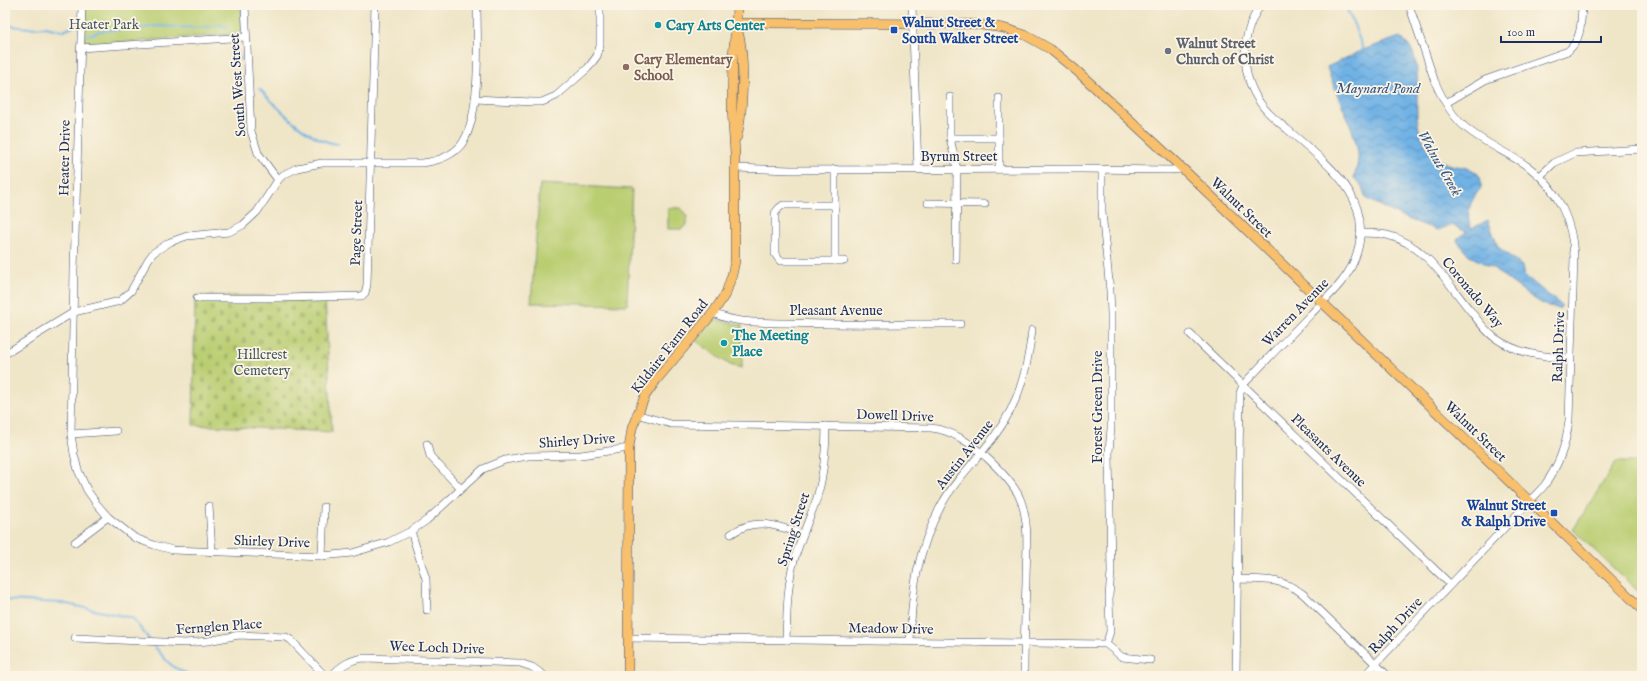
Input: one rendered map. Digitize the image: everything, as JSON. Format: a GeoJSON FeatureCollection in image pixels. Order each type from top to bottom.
{"type":"FeatureCollection","features":[{"type":"Feature","properties":{"kind":"main road","name":"Kildaire Farm Road"},"geometry":{"type":"LineString","coordinates":[[628,676],[629,448],[632,428],[636,414],[645,396],[657,379],[713,313],[726,293],[735,261],[735,154],[732,55],[736,24],[736,5]]}},
{"type":"Feature","properties":{"kind":"main road","name":"Walnut Street"},"geometry":{"type":"LineString","coordinates":[[736,24],[974,24],[991,26],[1025,36],[1050,49],[1077,71],[1183,169],[1642,609]]}},
{"type":"Feature","properties":{"kind":"street","name":"Heater Drive"},"geometry":{"type":"LineString","coordinates":[[74,312],[82,5]]}},
{"type":"Feature","properties":{"kind":"street","name":"South West Street"},"geometry":{"type":"LineString","coordinates":[[245,5],[251,131],[258,153],[278,180]]}},
{"type":"Feature","properties":{"kind":"street","name":"Page Street"},"geometry":{"type":"LineString","coordinates":[[197,298],[313,298],[364,295],[367,285],[375,5]]}},
{"type":"Feature","properties":{"kind":"street"},"geometry":{"type":"LineString","coordinates":[[5,354],[74,312],[106,306],[123,299],[133,288],[153,253],[170,242],[187,236],[228,232],[243,225],[257,212],[278,180],[289,171],[314,163],[423,163],[438,160],[450,154],[462,144],[468,133],[475,99],[477,5]]}},
{"type":"Feature","properties":{"kind":"street"},"geometry":{"type":"LineString","coordinates":[[475,99],[542,102],[556,96],[588,68],[599,53],[600,5]]}},
{"type":"Feature","properties":{"kind":"street"},"geometry":{"type":"LineString","coordinates":[[912,5],[918,169]]}},
{"type":"Feature","properties":{"kind":"street","name":"Warren Avenue"},"geometry":{"type":"LineString","coordinates":[[1243,385],[1344,279],[1356,254],[1360,233],[1356,208],[1344,182],[1332,169],[1274,118],[1262,105],[1253,90],[1246,71],[1245,48],[1252,21],[1261,5]]}},
{"type":"Feature","properties":{"kind":"street","name":"Ralph Drive"},"geometry":{"type":"LineString","coordinates":[[1364,676],[1450,584],[1530,502],[1553,474],[1565,445],[1569,420],[1574,272],[1573,240],[1565,212],[1553,192],[1540,176],[1529,167],[1476,136],[1461,123],[1446,103],[1435,82],[1409,5]]}},
{"type":"Feature","properties":{"kind":"street"},"geometry":{"type":"LineString","coordinates":[[1446,103],[1485,80],[1568,51],[1576,42],[1579,35],[1582,5]]}},
{"type":"Feature","properties":{"kind":"street"},"geometry":{"type":"LineString","coordinates":[[80,48],[246,37]]}},
{"type":"Feature","properties":{"kind":"street"},"geometry":{"type":"LineString","coordinates":[[950,97],[950,138],[957,169],[956,260]]}},
{"type":"Feature","properties":{"kind":"street"},"geometry":{"type":"LineString","coordinates":[[999,98],[999,169]]}},
{"type":"Feature","properties":{"kind":"street"},"geometry":{"type":"LineString","coordinates":[[950,138],[999,138]]}},
{"type":"Feature","properties":{"kind":"street"},"geometry":{"type":"LineString","coordinates":[[1540,176],[1554,163],[1575,153],[1642,149]]}},
{"type":"Feature","properties":{"kind":"street","name":"Byrum Street"},"geometry":{"type":"LineString","coordinates":[[735,168],[1183,169]]}},
{"type":"Feature","properties":{"kind":"street"},"geometry":{"type":"LineString","coordinates":[[835,169],[835,261]]}},
{"type":"Feature","properties":{"kind":"street","name":"Forest Green Drive"},"geometry":{"type":"LineString","coordinates":[[1102,169],[1102,212],[1111,314],[1111,428],[1109,452],[1111,572],[1109,596],[1110,632],[1106,644]]}},
{"type":"Feature","properties":{"kind":"street"},"geometry":{"type":"LineString","coordinates":[[928,203],[985,204]]}},
{"type":"Feature","properties":{"kind":"street"},"geometry":{"type":"LineString","coordinates":[[835,206],[783,205],[779,208],[775,213],[775,254],[780,261],[844,261]]}},
{"type":"Feature","properties":{"kind":"street","name":"Coronado Way"},"geometry":{"type":"LineString","coordinates":[[1360,233],[1388,235],[1409,244],[1421,252],[1434,265],[1483,327],[1495,338],[1505,344],[1522,352],[1540,356],[1570,358]]}},
{"type":"Feature","properties":{"kind":"street","name":"Shirley Drive"},"geometry":{"type":"LineString","coordinates":[[74,312],[71,434],[78,470],[92,497],[108,517],[135,538],[173,550],[322,556],[352,553],[389,542],[411,531],[426,520],[483,469],[505,460],[528,456],[581,455],[629,448]]}},
{"type":"Feature","properties":{"kind":"street","name":"Pleasant Avenue"},"geometry":{"type":"LineString","coordinates":[[713,313],[730,320],[748,322],[834,325],[960,324]]}},
{"type":"Feature","properties":{"kind":"street","name":"Austin Avenue"},"geometry":{"type":"LineString","coordinates":[[910,641],[914,581],[924,545],[942,504],[951,488],[1003,425],[1016,402],[1026,374],[1032,330]]}},
{"type":"Feature","properties":{"kind":"street","name":"Pleasants Avenue"},"geometry":{"type":"LineString","coordinates":[[1190,334],[1450,584]]}},
{"type":"Feature","properties":{"kind":"street"},"geometry":{"type":"LineString","coordinates":[[1236,676],[1239,400],[1243,385]]}},
{"type":"Feature","properties":{"kind":"street","name":"Dowell Drive"},"geometry":{"type":"LineString","coordinates":[[636,414],[671,424],[938,428],[962,438],[981,453],[1010,482],[1017,494],[1024,512],[1026,540],[1024,676]]}},
{"type":"Feature","properties":{"kind":"street","name":"Spring Street"},"geometry":{"type":"LineString","coordinates":[[786,640],[789,587],[794,563],[821,482],[826,455],[826,426]]}},
{"type":"Feature","properties":{"kind":"street"},"geometry":{"type":"LineString","coordinates":[[71,434],[116,431]]}},
{"type":"Feature","properties":{"kind":"street"},"geometry":{"type":"LineString","coordinates":[[427,444],[430,456],[460,488]]}},
{"type":"Feature","properties":{"kind":"street"},"geometry":{"type":"LineString","coordinates":[[210,506],[212,552]]}},
{"type":"Feature","properties":{"kind":"street"},"geometry":{"type":"LineString","coordinates":[[322,556],[324,507]]}},
{"type":"Feature","properties":{"kind":"street"},"geometry":{"type":"LineString","coordinates":[[75,542],[108,517]]}},
{"type":"Feature","properties":{"kind":"street"},"geometry":{"type":"LineString","coordinates":[[732,534],[746,526],[761,524],[771,525],[803,534]]}},
{"type":"Feature","properties":{"kind":"street"},"geometry":{"type":"LineString","coordinates":[[411,531],[426,579],[426,610]]}},
{"type":"Feature","properties":{"kind":"street"},"geometry":{"type":"LineString","coordinates":[[1236,579],[1280,581],[1295,588],[1388,676]]}},
{"type":"Feature","properties":{"kind":"street","name":"Fernglen Place"},"geometry":{"type":"LineString","coordinates":[[76,638],[191,642],[208,641],[235,635],[286,637],[291,640],[325,676]]}},
{"type":"Feature","properties":{"kind":"street","name":"Meadow Drive"},"geometry":{"type":"LineString","coordinates":[[628,638],[1106,644]]}},
{"type":"Feature","properties":{"kind":"street"},"geometry":{"type":"LineString","coordinates":[[1106,644],[1122,657],[1150,660]]}},
{"type":"Feature","properties":{"kind":"street","name":"Wee Loch Drive"},"geometry":{"type":"LineString","coordinates":[[331,676],[343,665],[353,660],[365,658],[520,663],[532,667],[545,676]]}},
{"type":"Feature","properties":{"kind":"green space","name":"Heater Park"},"geometry":{"type":"Polygon","coordinates":[[[85,5],[241,5],[242,27],[241,32],[236,34],[88,45],[84,42],[85,5]]]}},
{"type":"Feature","properties":{"kind":"green space"},"geometry":{"type":"Polygon","coordinates":[[[540,184],[632,189],[627,305],[531,303],[540,184]]]}},
{"type":"Feature","properties":{"kind":"green space"},"geometry":{"type":"Polygon","coordinates":[[[668,208],[681,208],[687,217],[687,225],[681,229],[668,229],[668,208]]]}},
{"type":"Feature","properties":{"kind":"green space","name":"Hillcrest Cemetery"},"geometry":{"type":"Polygon","coordinates":[[[195,296],[325,296],[332,432],[193,425],[195,296]]]}},
{"type":"Feature","properties":{"kind":"green space"},"geometry":{"type":"Polygon","coordinates":[[[714,319],[742,325],[742,368],[730,365],[696,341],[714,319]]]}},
{"type":"Feature","properties":{"kind":"green space"},"geometry":{"type":"Polygon","coordinates":[[[1616,462],[1642,462],[1642,595],[1573,530],[1616,462]]]}},
{"type":"Feature","properties":{"kind":"water","name":"Maynard Pond"},"geometry":{"type":"Polygon","coordinates":[[[1400,37],[1410,48],[1414,56],[1417,77],[1417,119],[1419,130],[1425,144],[1432,154],[1438,159],[1451,165],[1474,171],[1481,180],[1481,188],[1471,202],[1468,218],[1471,229],[1488,220],[1498,247],[1522,266],[1524,275],[1562,306],[1559,309],[1543,304],[1493,268],[1470,256],[1457,241],[1459,237],[1467,232],[1452,225],[1437,230],[1400,216],[1366,198],[1361,185],[1354,178],[1358,159],[1356,142],[1349,120],[1330,78],[1327,67],[1363,50],[1400,37]]]}},
{"type":"Feature","properties":{"kind":"waterway","name":"Walnut Creek"},"geometry":{"type":"LineString","coordinates":[[1345,5],[1364,52]]}},
{"type":"Feature","properties":{"kind":"waterway"},"geometry":{"type":"LineString","coordinates":[[5,25],[29,28],[46,27],[63,31],[73,27]]}},
{"type":"Feature","properties":{"kind":"waterway"},"geometry":{"type":"LineString","coordinates":[[87,35],[100,31],[137,29],[156,26],[200,28],[220,25],[228,27]]}},
{"type":"Feature","properties":{"kind":"waterway"},"geometry":{"type":"LineString","coordinates":[[234,46],[241,60]]}},
{"type":"Feature","properties":{"kind":"waterway"},"geometry":{"type":"LineString","coordinates":[[260,89],[276,106],[305,131],[327,142],[338,144]]}},
{"type":"Feature","properties":{"kind":"waterway"},"geometry":{"type":"LineString","coordinates":[[5,600],[62,603],[132,618],[149,639]]}},
{"type":"Feature","properties":{"kind":"waterway"},"geometry":{"type":"LineString","coordinates":[[152,643],[161,655],[175,668],[195,676]]}},
{"type":"Feature","properties":{"kind":"place","name":"Cary Arts Center"},"geometry":{"type":"Point","coordinates":[658,25]}},
{"type":"Feature","properties":{"kind":"place","name":"Walnut Street & South Walker Street"},"geometry":{"type":"Point","coordinates":[894,30]}},
{"type":"Feature","properties":{"kind":"place","name":"Walnut Street Church of Christ"},"geometry":{"type":"Point","coordinates":[1168,51]}},
{"type":"Feature","properties":{"kind":"place","name":"Cary Elementary School"},"geometry":{"type":"Point","coordinates":[626,67]}},
{"type":"Feature","properties":{"kind":"place","name":"The Meeting Place"},"geometry":{"type":"Point","coordinates":[724,343]}},
{"type":"Feature","properties":{"kind":"place","name":"Walnut Street & Ralph Drive"},"geometry":{"type":"Point","coordinates":[1554,513]}}]}
